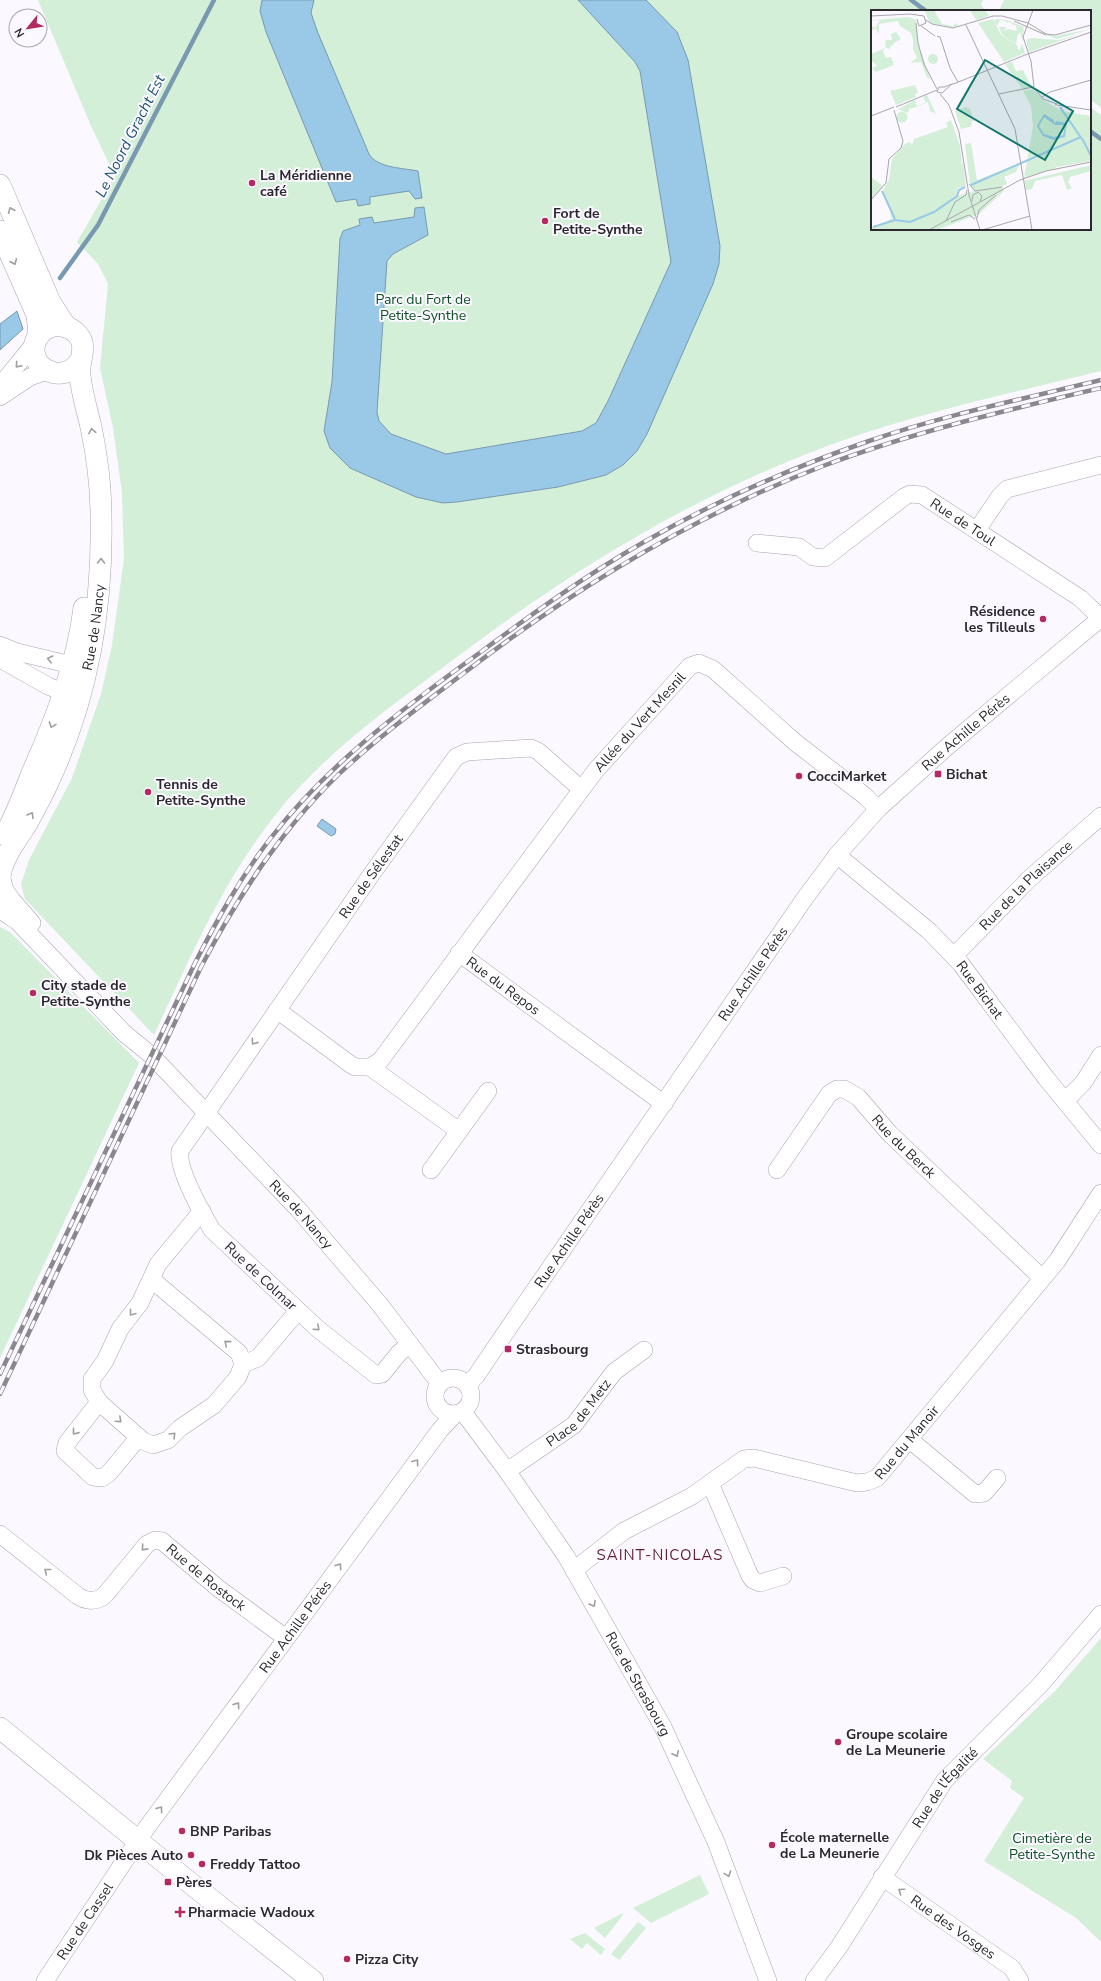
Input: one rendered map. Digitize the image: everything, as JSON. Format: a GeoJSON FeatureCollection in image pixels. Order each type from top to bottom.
{"type":"FeatureCollection","features":[{"type":"Feature","properties":{"kind":"main road"},"geometry":{"type":"LineString","coordinates":[[0,185],[5,234],[27,294],[40,324]]}},
{"type":"Feature","properties":{"kind":"main road"},"geometry":{"type":"LineString","coordinates":[[5,234],[37,271],[40,324],[34,350],[37,360],[51,372],[69,371],[80,361],[83,349],[82,342],[75,332],[66,327],[40,324]]}},
{"type":"Feature","properties":{"kind":"main road","name":"Rue de Nancy"},"geometry":{"type":"LineString","coordinates":[[1,886],[3,864],[35,808],[53,772],[68,736],[72,696],[99,604],[102,530],[97,462],[80,376],[80,361]]}},
{"type":"Feature","properties":{"kind":"main road","name":"Rue de Nancy"},"geometry":{"type":"LineString","coordinates":[[51,372],[66,386],[69,396],[82,460],[86,498],[88,547],[85,601],[81,632],[80,666]]}},
{"type":"Feature","properties":{"kind":"main road","name":"Rue de Nancy"},"geometry":{"type":"LineString","coordinates":[[0,844],[20,804],[49,733],[72,696]]}},
{"type":"Feature","properties":{"kind":"main road"},"geometry":{"type":"LineString","coordinates":[[0,1728],[137,1841],[313,1981]]}},
{"type":"Feature","properties":{"kind":"street"},"geometry":{"type":"LineString","coordinates":[[0,386],[40,324]]}},
{"type":"Feature","properties":{"kind":"street"},"geometry":{"type":"LineString","coordinates":[[0,397],[30,377],[51,372]]}},
{"type":"Feature","properties":{"kind":"street"},"geometry":{"type":"LineString","coordinates":[[977,530],[1000,496],[1007,489],[1101,465]]}},
{"type":"Feature","properties":{"kind":"street","name":"Rue de Toul"},"geometry":{"type":"LineString","coordinates":[[756,543],[799,548],[813,557],[825,558],[904,497],[915,494],[926,496],[1080,598],[1101,618]]}},
{"type":"Feature","properties":{"kind":"street","name":"Rue Achille Pérès"},"geometry":{"type":"LineString","coordinates":[[467,1385],[478,1372],[812,888],[837,855],[878,809],[942,751],[1101,618]]}},
{"type":"Feature","properties":{"kind":"street"},"geometry":{"type":"LineString","coordinates":[[0,645],[17,652],[80,666]]}},
{"type":"Feature","properties":{"kind":"street"},"geometry":{"type":"LineString","coordinates":[[0,659],[72,696]]}},
{"type":"Feature","properties":{"kind":"street","name":"Allée du Vert Mesnil"},"geometry":{"type":"LineString","coordinates":[[459,953],[581,789],[603,762],[690,666],[699,663],[713,669],[796,743],[865,796],[878,809]]}},
{"type":"Feature","properties":{"kind":"street","name":"Rue de Sélestat"},"geometry":{"type":"LineString","coordinates":[[206,1112],[456,757],[467,752],[531,748],[538,751],[581,789]]}},
{"type":"Feature","properties":{"kind":"street","name":"Rue de la Plaisance"},"geometry":{"type":"LineString","coordinates":[[954,956],[1029,879],[1101,816]]}},
{"type":"Feature","properties":{"kind":"street","name":"Rue Bichat"},"geometry":{"type":"LineString","coordinates":[[837,855],[929,931],[954,956],[1065,1101],[1101,1145]]}},
{"type":"Feature","properties":{"kind":"street","name":"Rue de Nancy"},"geometry":{"type":"LineString","coordinates":[[1,886],[21,911],[119,1013],[151,1055],[320,1234],[381,1306],[440,1384]]}},
{"type":"Feature","properties":{"kind":"street","name":"Rue de Nancy"},"geometry":{"type":"LineString","coordinates":[[0,910],[16,921],[124,1033],[151,1055]]}},
{"type":"Feature","properties":{"kind":"street","name":"Rue du Repos"},"geometry":{"type":"LineString","coordinates":[[370,1067],[380,1061],[459,953],[664,1104]]}},
{"type":"Feature","properties":{"kind":"street"},"geometry":{"type":"LineString","coordinates":[[277,1010],[350,1064],[361,1068],[370,1067],[459,1131]]}},
{"type":"Feature","properties":{"kind":"street"},"geometry":{"type":"LineString","coordinates":[[1065,1101],[1083,1083],[1101,1056]]}},
{"type":"Feature","properties":{"kind":"street","name":"Rue du Berck"},"geometry":{"type":"LineString","coordinates":[[777,1170],[829,1094],[837,1089],[851,1091],[862,1100],[895,1138],[1042,1278]]}},
{"type":"Feature","properties":{"kind":"street"},"geometry":{"type":"LineString","coordinates":[[431,1170],[488,1091]]}},
{"type":"Feature","properties":{"kind":"street","name":"Rue de Colmar"},"geometry":{"type":"LineString","coordinates":[[206,1112],[183,1146],[180,1155],[180,1165],[202,1211],[217,1235],[298,1310],[374,1375],[382,1374],[397,1355],[410,1344]]}},
{"type":"Feature","properties":{"kind":"street","name":"Rue du Manoir"},"geometry":{"type":"LineString","coordinates":[[574,1570],[629,1527],[688,1498],[734,1464],[749,1458],[851,1482],[867,1482],[877,1478],[885,1471],[1069,1245],[1101,1193]]}},
{"type":"Feature","properties":{"kind":"street"},"geometry":{"type":"LineString","coordinates":[[202,1211],[158,1264],[140,1303],[120,1329],[105,1362],[92,1379],[92,1390],[99,1402],[139,1437],[153,1445],[168,1440],[180,1428],[214,1405],[238,1377],[244,1364],[258,1358],[298,1310]]}},
{"type":"Feature","properties":{"kind":"street"},"geometry":{"type":"LineString","coordinates":[[151,1279],[239,1353],[244,1364]]}},
{"type":"Feature","properties":{"kind":"street","name":"Place de Metz"},"geometry":{"type":"LineString","coordinates":[[507,1471],[574,1426],[614,1372],[644,1350]]}},
{"type":"Feature","properties":{"kind":"street"},"geometry":{"type":"LineString","coordinates":[[455,1378],[467,1385],[470,1391],[471,1400],[468,1406],[459,1413],[444,1412],[437,1405],[435,1393],[440,1384],[448,1379],[455,1378]]}},
{"type":"Feature","properties":{"kind":"street"},"geometry":{"type":"LineString","coordinates":[[99,1402],[67,1443],[66,1451],[93,1477],[102,1478],[109,1473],[139,1437]]}},
{"type":"Feature","properties":{"kind":"street","name":"Rue Achille Pérès"},"geometry":{"type":"LineString","coordinates":[[137,1841],[440,1430],[459,1413]]}},
{"type":"Feature","properties":{"kind":"street","name":"Rue de Strasbourg"},"geometry":{"type":"LineString","coordinates":[[459,1413],[507,1471],[574,1570],[670,1742],[716,1842],[768,1981]]}},
{"type":"Feature","properties":{"kind":"street"},"geometry":{"type":"LineString","coordinates":[[910,1440],[975,1494],[984,1493],[997,1478]]}},
{"type":"Feature","properties":{"kind":"street"},"geometry":{"type":"LineString","coordinates":[[710,1483],[753,1580],[760,1583],[783,1576]]}},
{"type":"Feature","properties":{"kind":"street","name":"Rue de Rostock"},"geometry":{"type":"LineString","coordinates":[[0,1534],[78,1596],[91,1601],[100,1599],[105,1595],[150,1542],[157,1540],[162,1542],[218,1588],[286,1638]]}},
{"type":"Feature","properties":{"kind":"street","name":"Rue de l'Égalité"},"geometry":{"type":"LineString","coordinates":[[814,1981],[840,1947],[882,1877],[934,1796],[950,1774],[1043,1681],[1101,1614]]}},
{"type":"Feature","properties":{"kind":"street","name":"Rue de Cassel"},"geometry":{"type":"LineString","coordinates":[[45,1981],[137,1841]]}},
{"type":"Feature","properties":{"kind":"street","name":"Rue des Vosges"},"geometry":{"type":"LineString","coordinates":[[882,1877],[1012,1968],[1020,1981]]}},
{"type":"Feature","properties":{"kind":"green space","name":"Parc du Fort de Petite-Synthe"},"geometry":{"type":"Polygon","coordinates":[[[38,0],[983,0],[981,4],[984,10],[871,10],[871,230],[1091,230],[1091,108],[1101,115],[1101,371],[903,421],[864,433],[787,462],[696,504],[652,528],[567,579],[526,607],[400,699],[356,734],[314,772],[295,792],[258,839],[224,892],[194,949],[154,1035],[25,899],[21,884],[29,860],[72,778],[101,694],[112,645],[124,559],[122,492],[113,428],[100,368],[108,284],[98,264],[77,242],[115,176],[91,126],[48,24],[48,8],[41,8],[38,0]]]}},
{"type":"Feature","properties":{"kind":"green space"},"geometry":{"type":"Polygon","coordinates":[[[1004,0],[1101,0],[1101,108],[1091,100],[1091,10],[999,10],[1004,0]]]}},
{"type":"Feature","properties":{"kind":"green space"},"geometry":{"type":"Polygon","coordinates":[[[0,927],[10,932],[139,1063],[0,1358],[0,927]]]}},
{"type":"Feature","properties":{"kind":"green space","name":"Cimetière de Petite-Synthe"},"geometry":{"type":"Polygon","coordinates":[[[1101,1638],[1101,1942],[1076,1918],[984,1861],[1024,1798],[1010,1788],[1012,1781],[983,1759],[1056,1690],[1101,1638]]]}},
{"type":"Feature","properties":{"kind":"green space"},"geometry":{"type":"Polygon","coordinates":[[[700,1875],[709,1894],[651,1923],[633,1908],[700,1875]]]}},
{"type":"Feature","properties":{"kind":"green space"},"geometry":{"type":"Polygon","coordinates":[[[623,1913],[605,1938],[594,1928],[623,1913]]]}},
{"type":"Feature","properties":{"kind":"green space"},"geometry":{"type":"Polygon","coordinates":[[[638,1922],[646,1928],[619,1960],[611,1954],[638,1922]]]}},
{"type":"Feature","properties":{"kind":"green space"},"geometry":{"type":"Polygon","coordinates":[[[585,1933],[605,1949],[601,1955],[587,1943],[582,1949],[570,1939],[585,1933]]]}},
{"type":"Feature","properties":{"kind":"water"},"geometry":{"type":"Polygon","coordinates":[[[262,0],[314,0],[311,13],[318,33],[369,154],[373,159],[384,165],[418,171],[422,198],[415,199],[409,191],[370,197],[370,204],[358,206],[356,199],[336,202],[266,32],[260,11],[262,0]]]}},
{"type":"Feature","properties":{"kind":"water"},"geometry":{"type":"Polygon","coordinates":[[[578,0],[646,0],[677,32],[688,60],[720,246],[719,264],[713,284],[647,434],[637,451],[623,465],[606,475],[558,487],[443,503],[416,497],[350,468],[330,448],[324,431],[332,382],[340,239],[343,231],[360,225],[359,219],[372,217],[374,223],[414,217],[415,208],[424,207],[428,235],[393,254],[387,261],[377,412],[379,421],[391,434],[446,454],[582,431],[596,423],[608,401],[671,262],[640,71],[635,62],[578,0]]]}},
{"type":"Feature","properties":{"kind":"water"},"geometry":{"type":"Polygon","coordinates":[[[17,311],[23,329],[0,350],[0,324],[17,311]]]}},
{"type":"Feature","properties":{"kind":"water"},"geometry":{"type":"Polygon","coordinates":[[[322,819],[336,829],[335,834],[331,836],[317,826],[322,819]]]}},
{"type":"Feature","properties":{"kind":"waterway","name":"Le Noord Gracht Est"},"geometry":{"type":"LineString","coordinates":[[60,278],[98,225],[214,0]]}},
{"type":"Feature","properties":{"kind":"waterway","name":"Le Noord Gracht Est"},"geometry":{"type":"LineString","coordinates":[[911,0],[925,10]]}},
{"type":"Feature","properties":{"kind":"waterway","name":"Le Noord Gracht Est"},"geometry":{"type":"LineString","coordinates":[[1091,132],[1101,139]]}},
{"type":"Feature","properties":{"kind":"railway"},"geometry":{"type":"LineString","coordinates":[[0,1374],[195,963],[220,915],[270,839],[292,812],[341,762],[421,696],[580,581],[622,555],[698,513],[782,474],[869,441],[955,415],[1101,380]]}},
{"type":"Feature","properties":{"kind":"railway"},"geometry":{"type":"LineString","coordinates":[[0,1394],[201,967],[215,941],[246,889],[280,841],[318,795],[354,760],[432,697],[549,612],[636,556],[728,507],[823,466],[891,443],[995,413],[1101,388]]}},
{"type":"Feature","properties":{"kind":"place","name":"La Méridienne café"},"geometry":{"type":"Point","coordinates":[252,183]}},
{"type":"Feature","properties":{"kind":"place","name":"Fort de Petite-Synthe"},"geometry":{"type":"Point","coordinates":[545,221]}},
{"type":"Feature","properties":{"kind":"place","name":"Résidence les Tilleuls"},"geometry":{"type":"Point","coordinates":[1043,619]}},
{"type":"Feature","properties":{"kind":"place","name":"Bichat"},"geometry":{"type":"Point","coordinates":[938,774]}},
{"type":"Feature","properties":{"kind":"place","name":"CocciMarket"},"geometry":{"type":"Point","coordinates":[799,776]}},
{"type":"Feature","properties":{"kind":"place","name":"Tennis de Petite-Synthe"},"geometry":{"type":"Point","coordinates":[148,792]}},
{"type":"Feature","properties":{"kind":"place","name":"City stade de Petite-Synthe"},"geometry":{"type":"Point","coordinates":[33,993]}},
{"type":"Feature","properties":{"kind":"place","name":"Strasbourg"},"geometry":{"type":"Point","coordinates":[508,1349]}},
{"type":"Feature","properties":{"kind":"place","name":"Groupe scolaire de La Meunerie"},"geometry":{"type":"Point","coordinates":[838,1742]}},
{"type":"Feature","properties":{"kind":"place","name":"BNP Paribas"},"geometry":{"type":"Point","coordinates":[182,1831]}},
{"type":"Feature","properties":{"kind":"place","name":"École maternelle de La Meunerie"},"geometry":{"type":"Point","coordinates":[772,1845]}},
{"type":"Feature","properties":{"kind":"place","name":"Dk Pièces Auto"},"geometry":{"type":"Point","coordinates":[191,1855]}},
{"type":"Feature","properties":{"kind":"place","name":"Freddy Tattoo"},"geometry":{"type":"Point","coordinates":[202,1864]}},
{"type":"Feature","properties":{"kind":"place","name":"Pères"},"geometry":{"type":"Point","coordinates":[168,1882]}},
{"type":"Feature","properties":{"kind":"place","name":"Pharmacie Wadoux"},"geometry":{"type":"Point","coordinates":[180,1912]}},
{"type":"Feature","properties":{"kind":"place","name":"Pizza City"},"geometry":{"type":"Point","coordinates":[347,1959]}},
{"type":"Feature","properties":{"kind":"district","name":"SAINT-NICOLAS"},"geometry":{"type":"Point","coordinates":[660,1555]}}]}
